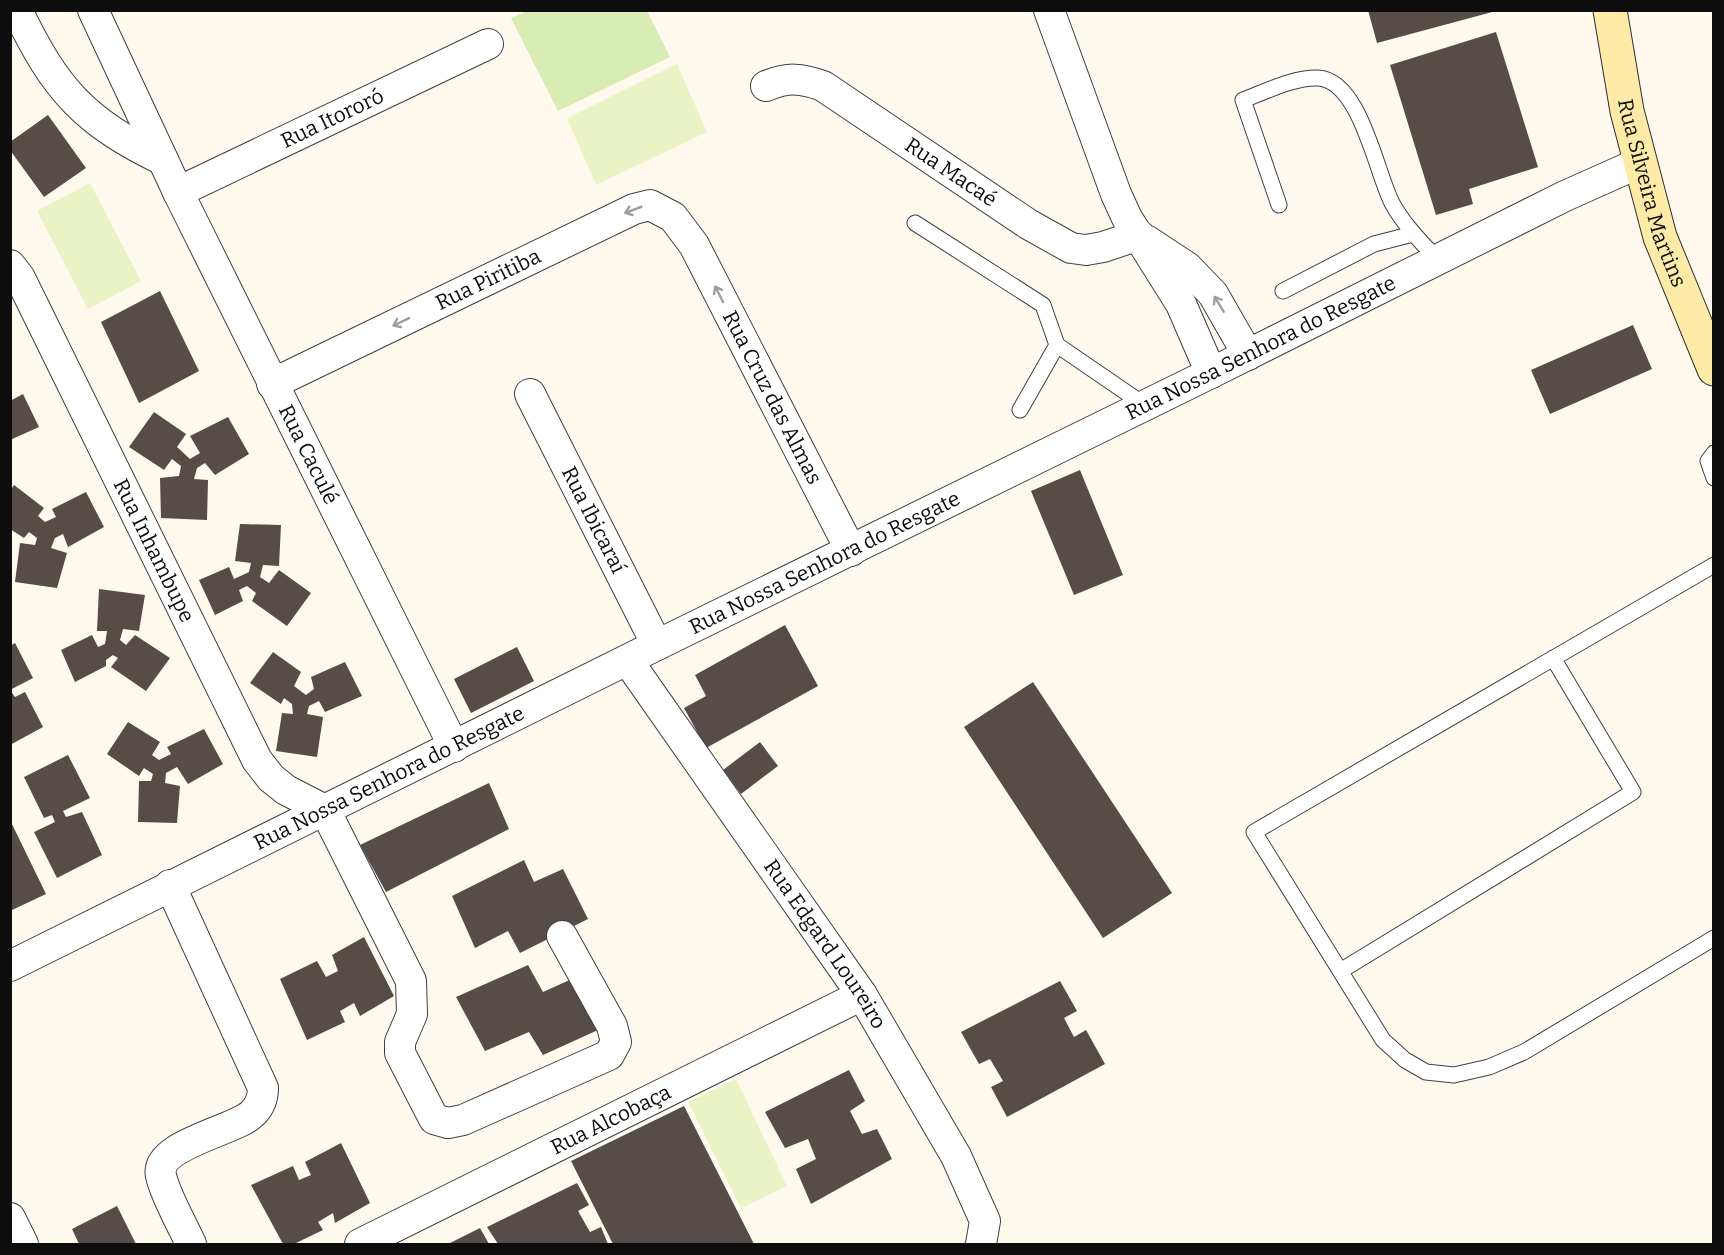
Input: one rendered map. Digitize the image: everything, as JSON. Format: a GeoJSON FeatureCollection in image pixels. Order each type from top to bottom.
{"type":"FeatureCollection","features":[{"type":"Feature","properties":{"kind":"main road","name":"Rua Silveira Martins"},"geometry":{"type":"LineString","coordinates":[[1610,10],[1627,111],[1660,237],[1713,369]]}},
{"type":"Feature","properties":{"kind":"street"},"geometry":{"type":"LineString","coordinates":[[17,10],[35,48],[64,90],[92,119],[124,141],[163,160]]}},
{"type":"Feature","properties":{"kind":"street","name":"Rua Caculé"},"geometry":{"type":"LineString","coordinates":[[93,10],[178,192],[272,384],[454,747]]}},
{"type":"Feature","properties":{"kind":"street"},"geometry":{"type":"LineString","coordinates":[[1049,10],[1116,194],[1127,218],[1180,304],[1212,374]]}},
{"type":"Feature","properties":{"kind":"street","name":"Rua Itororó"},"geometry":{"type":"LineString","coordinates":[[178,192],[488,44]]}},
{"type":"Feature","properties":{"kind":"street","name":"Rua Macaé"},"geometry":{"type":"LineString","coordinates":[[766,86],[784,79],[801,78],[823,86],[1028,224],[1071,248],[1086,250],[1103,247],[1139,235]]}},
{"type":"Feature","properties":{"kind":"street","name":"Rua Nossa Senhora do Resgate"},"geometry":{"type":"LineString","coordinates":[[10,966],[657,645],[1212,374],[1565,196],[1639,163]]}},
{"type":"Feature","properties":{"kind":"street","name":"Rua Piritiba"},"geometry":{"type":"LineString","coordinates":[[272,384],[634,209],[650,204],[661,208],[673,217],[694,245]]}},
{"type":"Feature","properties":{"kind":"street"},"geometry":{"type":"LineString","coordinates":[[1139,235],[1187,267],[1213,294],[1248,355]]}},
{"type":"Feature","properties":{"kind":"street","name":"Rua Cruz das Almas"},"geometry":{"type":"LineString","coordinates":[[694,245],[851,551]]}},
{"type":"Feature","properties":{"kind":"street","name":"Rua Inhambupe"},"geometry":{"type":"LineString","coordinates":[[10,265],[20,278],[257,760],[271,778],[286,790],[326,810]]}},
{"type":"Feature","properties":{"kind":"street","name":"Rua Ibicaraí"},"geometry":{"type":"LineString","coordinates":[[530,394],[657,645]]}},
{"type":"Feature","properties":{"kind":"street","name":"Rua Edgard Loureiro"},"geometry":{"type":"LineString","coordinates":[[628,661],[862,995],[956,1156],[985,1221],[981,1245]]}},
{"type":"Feature","properties":{"kind":"street"},"geometry":{"type":"LineString","coordinates":[[326,810],[411,981],[412,1014],[400,1042],[400,1053],[434,1119],[448,1124],[463,1120],[609,1055],[616,1042],[612,1026],[562,936]]}},
{"type":"Feature","properties":{"kind":"street"},"geometry":{"type":"LineString","coordinates":[[170,885],[263,1088],[263,1097],[252,1115],[177,1150],[164,1160],[160,1174],[191,1245]]}},
{"type":"Feature","properties":{"kind":"street","name":"Rua Alcobaça"},"geometry":{"type":"LineString","coordinates":[[360,1245],[862,995]]}},
{"type":"Feature","properties":{"kind":"street"},"geometry":{"type":"LineString","coordinates":[[10,1218],[23,1245]]}},
{"type":"Feature","properties":{"kind":"lane"},"geometry":{"type":"LineString","coordinates":[[1279,205],[1243,100],[1297,82],[1319,78],[1338,86],[1349,100],[1359,118],[1381,180],[1393,204],[1413,234],[1438,260]]}},
{"type":"Feature","properties":{"kind":"lane"},"geometry":{"type":"LineString","coordinates":[[915,223],[1043,305],[1057,345],[1146,406]]}},
{"type":"Feature","properties":{"kind":"lane"},"geometry":{"type":"LineString","coordinates":[[1283,291],[1374,243],[1413,234]]}},
{"type":"Feature","properties":{"kind":"lane"},"geometry":{"type":"LineString","coordinates":[[1020,410],[1057,345]]}},
{"type":"Feature","properties":{"kind":"lane"},"geometry":{"type":"LineString","coordinates":[[1713,453],[1708,461],[1713,478]]}},
{"type":"Feature","properties":{"kind":"lane"},"geometry":{"type":"LineString","coordinates":[[1713,565],[1254,832],[1342,970],[1383,1040],[1426,1072],[1454,1075],[1489,1067],[1524,1052],[1713,938]]}},
{"type":"Feature","properties":{"kind":"lane"},"geometry":{"type":"LineString","coordinates":[[1342,970],[1633,792],[1553,658]]}},
{"type":"Feature","properties":{"kind":"green space"},"geometry":{"type":"Polygon","coordinates":[[[527,11],[647,11],[670,57],[558,111],[511,18],[527,11]]]}},
{"type":"Feature","properties":{"kind":"green space"},"geometry":{"type":"Polygon","coordinates":[[[677,64],[707,132],[596,185],[567,118],[677,64]]]}},
{"type":"Feature","properties":{"kind":"green space"},"geometry":{"type":"Polygon","coordinates":[[[90,183],[141,281],[88,309],[37,211],[90,183]]]}},
{"type":"Feature","properties":{"kind":"green space"},"geometry":{"type":"Polygon","coordinates":[[[736,1079],[787,1186],[741,1208],[688,1102],[736,1079]]]}},
{"type":"Feature","properties":{"kind":"building"},"geometry":{"type":"Polygon","coordinates":[[[1368,10],[1496,10],[1496,11],[1377,43],[1368,10]]]}},
{"type":"Feature","properties":{"kind":"building"},"geometry":{"type":"Polygon","coordinates":[[[1496,32],[1538,167],[1469,189],[1473,204],[1436,215],[1390,65],[1496,32]]]}},
{"type":"Feature","properties":{"kind":"building"},"geometry":{"type":"Polygon","coordinates":[[[48,115],[86,168],[44,197],[10,150],[10,142],[48,115]]]}},
{"type":"Feature","properties":{"kind":"building"},"geometry":{"type":"Polygon","coordinates":[[[160,291],[199,371],[139,403],[101,322],[160,291]]]}},
{"type":"Feature","properties":{"kind":"building"},"geometry":{"type":"Polygon","coordinates":[[[1633,325],[1652,369],[1550,414],[1531,370],[1633,325]]]}},
{"type":"Feature","properties":{"kind":"building"},"geometry":{"type":"Polygon","coordinates":[[[23,394],[39,427],[10,440],[10,401],[23,394]]]}},
{"type":"Feature","properties":{"kind":"building"},"geometry":{"type":"Polygon","coordinates":[[[154,412],[186,434],[177,447],[190,459],[200,453],[190,436],[228,417],[249,454],[215,475],[205,463],[197,468],[194,479],[208,480],[207,520],[161,518],[160,478],[179,476],[181,466],[172,459],[164,470],[129,447],[154,412]]]}},
{"type":"Feature","properties":{"kind":"building"},"geometry":{"type":"Polygon","coordinates":[[[1080,470],[1123,575],[1074,595],[1031,491],[1080,470]]]}},
{"type":"Feature","properties":{"kind":"building"},"geometry":{"type":"Polygon","coordinates":[[[14,485],[44,508],[38,516],[45,522],[56,517],[52,509],[86,492],[104,527],[68,547],[63,534],[55,538],[51,548],[67,553],[57,588],[15,582],[20,543],[35,545],[37,538],[29,532],[24,538],[10,529],[10,491],[14,485]]]}},
{"type":"Feature","properties":{"kind":"building"},"geometry":{"type":"Polygon","coordinates":[[[240,524],[281,525],[279,566],[263,565],[260,577],[269,583],[279,570],[311,593],[287,626],[252,601],[256,593],[247,586],[239,590],[243,601],[215,615],[199,580],[229,567],[234,579],[249,572],[251,563],[235,561],[240,524]]]}},
{"type":"Feature","properties":{"kind":"building"},"geometry":{"type":"Polygon","coordinates":[[[99,589],[145,595],[139,631],[123,629],[120,640],[126,645],[135,635],[170,658],[146,691],[111,667],[118,658],[113,655],[106,660],[106,666],[75,682],[61,650],[92,635],[98,647],[105,644],[107,631],[97,631],[99,589]]]}},
{"type":"Feature","properties":{"kind":"building"},"geometry":{"type":"Polygon","coordinates":[[[785,625],[818,686],[706,748],[684,708],[706,696],[695,675],[785,625]]]}},
{"type":"Feature","properties":{"kind":"building"},"geometry":{"type":"Polygon","coordinates":[[[15,643],[33,678],[10,690],[10,646],[15,643]]]}},
{"type":"Feature","properties":{"kind":"building"},"geometry":{"type":"Polygon","coordinates":[[[517,647],[534,681],[471,713],[454,679],[517,647]]]}},
{"type":"Feature","properties":{"kind":"building"},"geometry":{"type":"Polygon","coordinates":[[[273,652],[301,672],[294,686],[306,695],[314,689],[311,677],[345,662],[362,696],[325,712],[319,701],[309,706],[307,714],[323,717],[317,757],[276,751],[282,713],[293,714],[292,704],[284,698],[281,704],[250,683],[273,652]]]}},
{"type":"Feature","properties":{"kind":"building"},"geometry":{"type":"Polygon","coordinates":[[[1033,682],[1172,893],[1103,938],[964,727],[1033,682]]]}},
{"type":"Feature","properties":{"kind":"building"},"geometry":{"type":"Polygon","coordinates":[[[10,690],[15,697],[25,692],[43,727],[10,745],[10,690]]]}},
{"type":"Feature","properties":{"kind":"building"},"geometry":{"type":"Polygon","coordinates":[[[128,722],[160,742],[152,755],[159,760],[171,754],[167,747],[204,729],[223,764],[188,784],[177,767],[166,773],[165,783],[180,786],[177,823],[138,822],[139,781],[151,781],[153,774],[144,768],[139,776],[107,754],[128,722]]]}},
{"type":"Feature","properties":{"kind":"building"},"geometry":{"type":"Polygon","coordinates":[[[760,742],[778,766],[741,794],[723,770],[760,742]]]}},
{"type":"Feature","properties":{"kind":"building"},"geometry":{"type":"Polygon","coordinates":[[[68,755],[90,798],[63,811],[66,817],[82,812],[102,855],[57,878],[34,832],[55,822],[52,815],[44,818],[24,777],[68,755]]]}},
{"type":"Feature","properties":{"kind":"building"},"geometry":{"type":"Polygon","coordinates":[[[489,783],[509,829],[386,892],[360,845],[489,783]]]}},
{"type":"Feature","properties":{"kind":"building"},"geometry":{"type":"Polygon","coordinates":[[[10,820],[46,894],[10,911],[10,820]]]}},
{"type":"Feature","properties":{"kind":"building"},"geometry":{"type":"Polygon","coordinates":[[[524,860],[534,882],[563,869],[588,919],[520,953],[508,931],[475,948],[452,896],[524,860]]]}},
{"type":"Feature","properties":{"kind":"building"},"geometry":{"type":"Polygon","coordinates":[[[364,937],[394,996],[360,1016],[354,1003],[340,1011],[345,1022],[307,1040],[280,979],[317,961],[326,977],[338,971],[332,955],[364,937]]]}},
{"type":"Feature","properties":{"kind":"building"},"geometry":{"type":"Polygon","coordinates":[[[528,965],[543,992],[574,978],[598,1030],[543,1055],[529,1032],[485,1051],[456,997],[528,965]]]}},
{"type":"Feature","properties":{"kind":"building"},"geometry":{"type":"Polygon","coordinates":[[[1060,981],[1077,1011],[1064,1018],[1074,1037],[1086,1030],[1105,1064],[1007,1117],[991,1087],[1003,1081],[990,1059],[979,1064],[961,1032],[1060,981]]]}},
{"type":"Feature","properties":{"kind":"building"},"geometry":{"type":"Polygon","coordinates":[[[849,1070],[865,1101],[850,1111],[862,1134],[877,1129],[892,1159],[811,1204],[796,1169],[816,1159],[808,1139],[785,1148],[765,1112],[849,1070]]]}},
{"type":"Feature","properties":{"kind":"building"},"geometry":{"type":"Polygon","coordinates":[[[684,1106],[754,1244],[613,1244],[571,1161],[684,1106]]]}},
{"type":"Feature","properties":{"kind":"building"},"geometry":{"type":"Polygon","coordinates":[[[341,1143],[370,1203],[335,1223],[333,1213],[318,1222],[323,1230],[294,1244],[283,1244],[251,1185],[293,1166],[299,1180],[311,1175],[305,1162],[341,1143]]]}},
{"type":"Feature","properties":{"kind":"building"},"geometry":{"type":"Polygon","coordinates":[[[577,1183],[589,1205],[578,1211],[590,1232],[601,1227],[608,1244],[498,1244],[487,1227],[577,1183]]]}},
{"type":"Feature","properties":{"kind":"building"},"geometry":{"type":"Polygon","coordinates":[[[117,1206],[136,1244],[79,1244],[72,1229],[117,1206]]]}},
{"type":"Feature","properties":{"kind":"building"},"geometry":{"type":"Polygon","coordinates":[[[480,1228],[489,1244],[448,1244],[480,1228]]]}}]}
